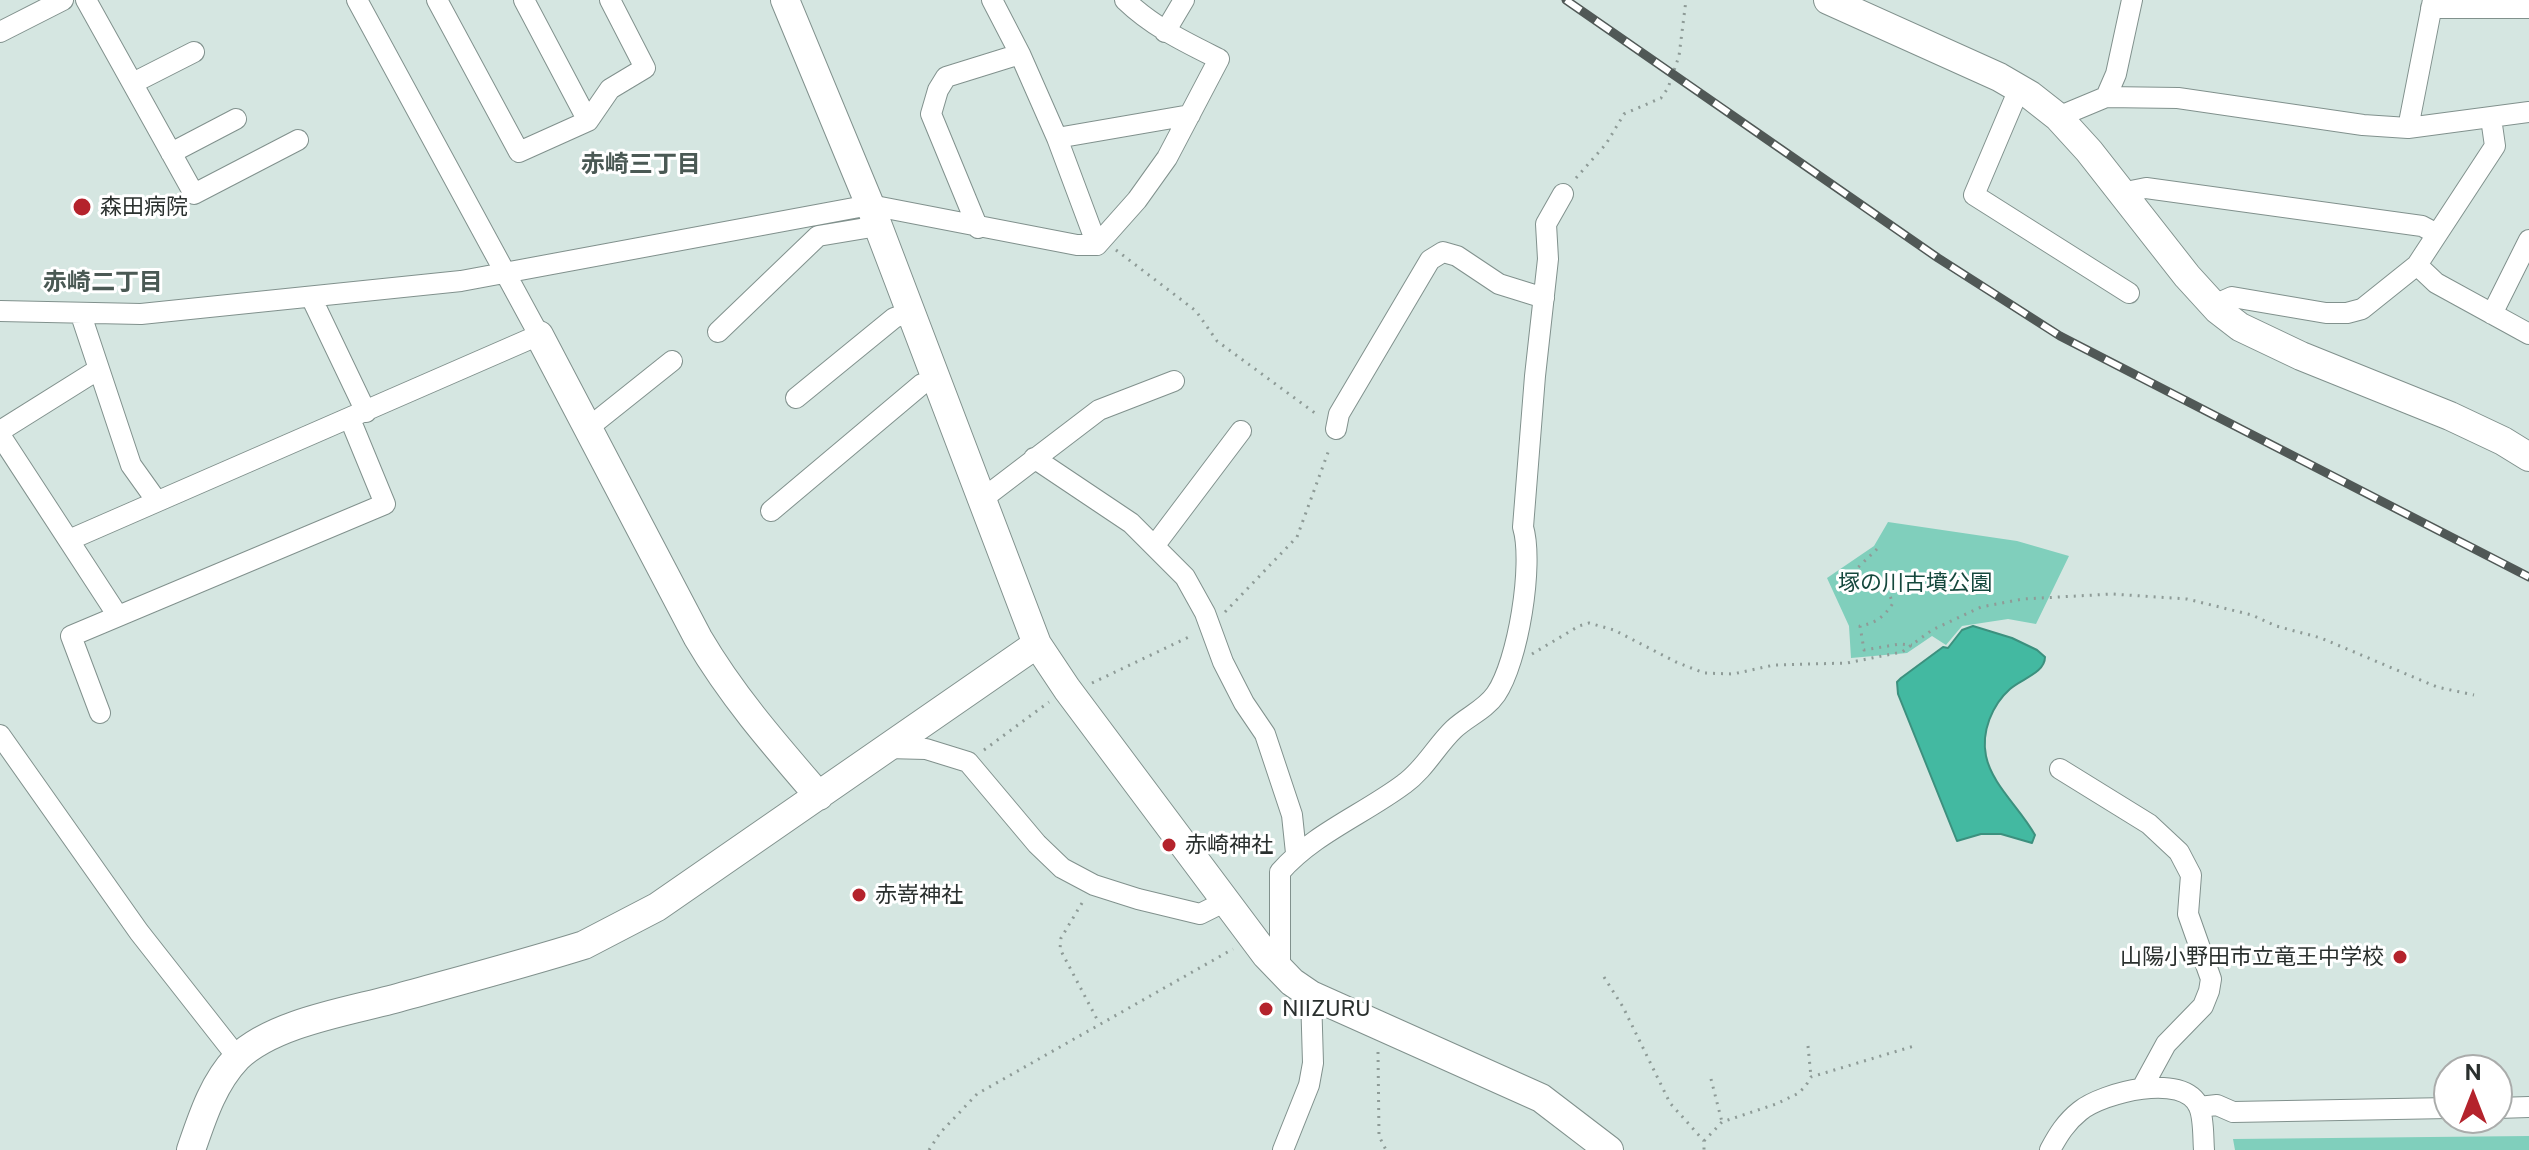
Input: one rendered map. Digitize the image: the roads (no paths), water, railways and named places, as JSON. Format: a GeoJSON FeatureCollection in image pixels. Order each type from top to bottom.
{"type":"FeatureCollection","features":[{"type":"Feature","properties":{"kind":"street"},"geometry":{"type":"LineString","coordinates":[[0,32],[42,5],[63,0]]}},
{"type":"Feature","properties":{"kind":"street"},"geometry":{"type":"LineString","coordinates":[[86,0],[194,194],[298,140]]}},
{"type":"Feature","properties":{"kind":"street"},"geometry":{"type":"LineString","coordinates":[[357,0],[719,675],[819,796]]}},
{"type":"Feature","properties":{"kind":"street"},"geometry":{"type":"LineString","coordinates":[[437,0],[519,152],[588,121],[610,89],[645,68],[610,0]]}},
{"type":"Feature","properties":{"kind":"street"},"geometry":{"type":"LineString","coordinates":[[524,0],[588,121]]}},
{"type":"Feature","properties":{"kind":"street"},"geometry":{"type":"LineString","coordinates":[[785,0],[874,216],[1037,644],[1069,692],[1280,970],[1311,995],[1541,1098],[1609,1150]]}},
{"type":"Feature","properties":{"kind":"street"},"geometry":{"type":"LineString","coordinates":[[992,0],[1057,138],[1097,245]]}},
{"type":"Feature","properties":{"kind":"street"},"geometry":{"type":"LineString","coordinates":[[0,311],[141,314],[461,281],[874,216],[978,228],[1077,245],[1097,245],[1137,200],[1167,158],[1219,59],[1165,32],[1142,17],[1125,0]]}},
{"type":"Feature","properties":{"kind":"street"},"geometry":{"type":"LineString","coordinates":[[1165,32],[1184,0]]}},
{"type":"Feature","properties":{"kind":"street"},"geometry":{"type":"LineString","coordinates":[[1828,0],[1999,77],[2058,117],[2187,276],[2240,327],[2264,340],[2450,416],[2529,457]]}},
{"type":"Feature","properties":{"kind":"street"},"geometry":{"type":"LineString","coordinates":[[2106,97],[2116,74],[2132,0]]}},
{"type":"Feature","properties":{"kind":"street"},"geometry":{"type":"LineString","coordinates":[[2408,128],[2432,4],[2529,8]]}},
{"type":"Feature","properties":{"kind":"street"},"geometry":{"type":"LineString","coordinates":[[133,83],[194,52]]}},
{"type":"Feature","properties":{"kind":"street"},"geometry":{"type":"LineString","coordinates":[[978,228],[931,114],[938,90],[946,77],[1020,54]]}},
{"type":"Feature","properties":{"kind":"street"},"geometry":{"type":"LineString","coordinates":[[2019,89],[1974,195],[2129,293]]}},
{"type":"Feature","properties":{"kind":"street"},"geometry":{"type":"LineString","coordinates":[[2058,117],[2106,97],[2178,98],[2363,125],[2408,128],[2529,112]]}},
{"type":"Feature","properties":{"kind":"street"},"geometry":{"type":"LineString","coordinates":[[1057,138],[1190,115]]}},
{"type":"Feature","properties":{"kind":"street"},"geometry":{"type":"LineString","coordinates":[[2214,305],[2232,297],[2326,313],[2362,309],[2417,265],[2495,146],[2491,118]]}},
{"type":"Feature","properties":{"kind":"street"},"geometry":{"type":"LineString","coordinates":[[171,153],[236,119]]}},
{"type":"Feature","properties":{"kind":"street"},"geometry":{"type":"LineString","coordinates":[[2121,193],[2146,188],[2422,226],[2437,234]]}},
{"type":"Feature","properties":{"kind":"street"},"geometry":{"type":"LineString","coordinates":[[1280,970],[1280,872],[1296,853],[1405,783],[1422,768],[1455,729],[1484,709],[1497,693],[1510,665],[1524,592],[1526,538],[1523,527],[1548,259],[1546,224],[1563,194]]}},
{"type":"Feature","properties":{"kind":"street"},"geometry":{"type":"LineString","coordinates":[[718,332],[818,236],[874,216]]}},
{"type":"Feature","properties":{"kind":"street"},"geometry":{"type":"LineString","coordinates":[[2492,314],[2529,240]]}},
{"type":"Feature","properties":{"kind":"street"},"geometry":{"type":"LineString","coordinates":[[1336,429],[1339,414],[1430,260],[1443,252],[1457,256],[1499,284],[1544,298]]}},
{"type":"Feature","properties":{"kind":"street"},"geometry":{"type":"LineString","coordinates":[[2417,265],[2436,283],[2529,334]]}},
{"type":"Feature","properties":{"kind":"street"},"geometry":{"type":"LineString","coordinates":[[100,713],[71,636],[385,504],[358,415],[311,297]]}},
{"type":"Feature","properties":{"kind":"street"},"geometry":{"type":"LineString","coordinates":[[796,398],[894,318],[910,312]]}},
{"type":"Feature","properties":{"kind":"street"},"geometry":{"type":"LineString","coordinates":[[81,315],[131,465],[156,500]]}},
{"type":"Feature","properties":{"kind":"street"},"geometry":{"type":"LineString","coordinates":[[69,540],[539,335]]}},
{"type":"Feature","properties":{"kind":"street"},"geometry":{"type":"LineString","coordinates":[[588,428],[672,361]]}},
{"type":"Feature","properties":{"kind":"street"},"geometry":{"type":"LineString","coordinates":[[99,369],[0,433],[118,616]]}},
{"type":"Feature","properties":{"kind":"street"},"geometry":{"type":"LineString","coordinates":[[771,511],[922,384],[936,380]]}},
{"type":"Feature","properties":{"kind":"street"},"geometry":{"type":"LineString","coordinates":[[981,500],[1099,410],[1174,381]]}},
{"type":"Feature","properties":{"kind":"street"},"geometry":{"type":"LineString","coordinates":[[1155,545],[1241,431]]}},
{"type":"Feature","properties":{"kind":"street"},"geometry":{"type":"LineString","coordinates":[[1034,458],[1108,506],[1155,545],[1185,577],[1211,627],[1223,662],[1244,703],[1265,734],[1292,815],[1296,853]]}},
{"type":"Feature","properties":{"kind":"street"},"geometry":{"type":"LineString","coordinates":[[191,1150],[204,1110],[220,1081],[238,1058],[265,1038],[314,1020],[584,945],[657,907],[1037,644]]}},
{"type":"Feature","properties":{"kind":"street"},"geometry":{"type":"LineString","coordinates":[[0,735],[139,932],[238,1058]]}},
{"type":"Feature","properties":{"kind":"street"},"geometry":{"type":"LineString","coordinates":[[887,748],[926,749],[968,762],[1037,844],[1062,868],[1094,885],[1200,914],[1226,901]]}},
{"type":"Feature","properties":{"kind":"street"},"geometry":{"type":"LineString","coordinates":[[2060,769],[2149,824],[2179,852],[2191,875],[2188,914],[2211,979],[2209,991],[2203,1006],[2166,1044],[2142,1088]]}},
{"type":"Feature","properties":{"kind":"street"},"geometry":{"type":"LineString","coordinates":[[1283,1150],[1309,1085],[1313,1063],[1311,995]]}},
{"type":"Feature","properties":{"kind":"street"},"geometry":{"type":"LineString","coordinates":[[2050,1150],[2060,1130],[2081,1109],[2114,1094],[2142,1088],[2169,1088],[2191,1097],[2199,1107],[2204,1150]]}},
{"type":"Feature","properties":{"kind":"street"},"geometry":{"type":"LineString","coordinates":[[2199,1107],[2217,1105],[2233,1112],[2433,1108]]}},
{"type":"Feature","properties":{"kind":"railway"},"geometry":{"type":"LineString","coordinates":[[1566,0],[1938,258],[2060,336],[2529,577]]}},
{"type":"Feature","properties":{"kind":"place","name":"森田病院"},"geometry":{"type":"Point","coordinates":[82,207]}},
{"type":"Feature","properties":{"kind":"place","name":"赤崎神社"},"geometry":{"type":"Point","coordinates":[1169,845]}},
{"type":"Feature","properties":{"kind":"place","name":"赤嵜神社"},"geometry":{"type":"Point","coordinates":[859,895]}},
{"type":"Feature","properties":{"kind":"place","name":"山陽小野田市立竜王中学校"},"geometry":{"type":"Point","coordinates":[2400,957]}},
{"type":"Feature","properties":{"kind":"place","name":"NIIZURU"},"geometry":{"type":"Point","coordinates":[1266,1009]}},
{"type":"Feature","properties":{"kind":"district","name":"赤崎三丁目"},"geometry":{"type":"Point","coordinates":[641,165]}},
{"type":"Feature","properties":{"kind":"district","name":"赤崎二丁目"},"geometry":{"type":"Point","coordinates":[103,283]}},
{"type":"Feature","properties":{"kind":"park label","name":"塚の川古墳公園"},"geometry":{"type":"Point","coordinates":[1915,583]}}]}
